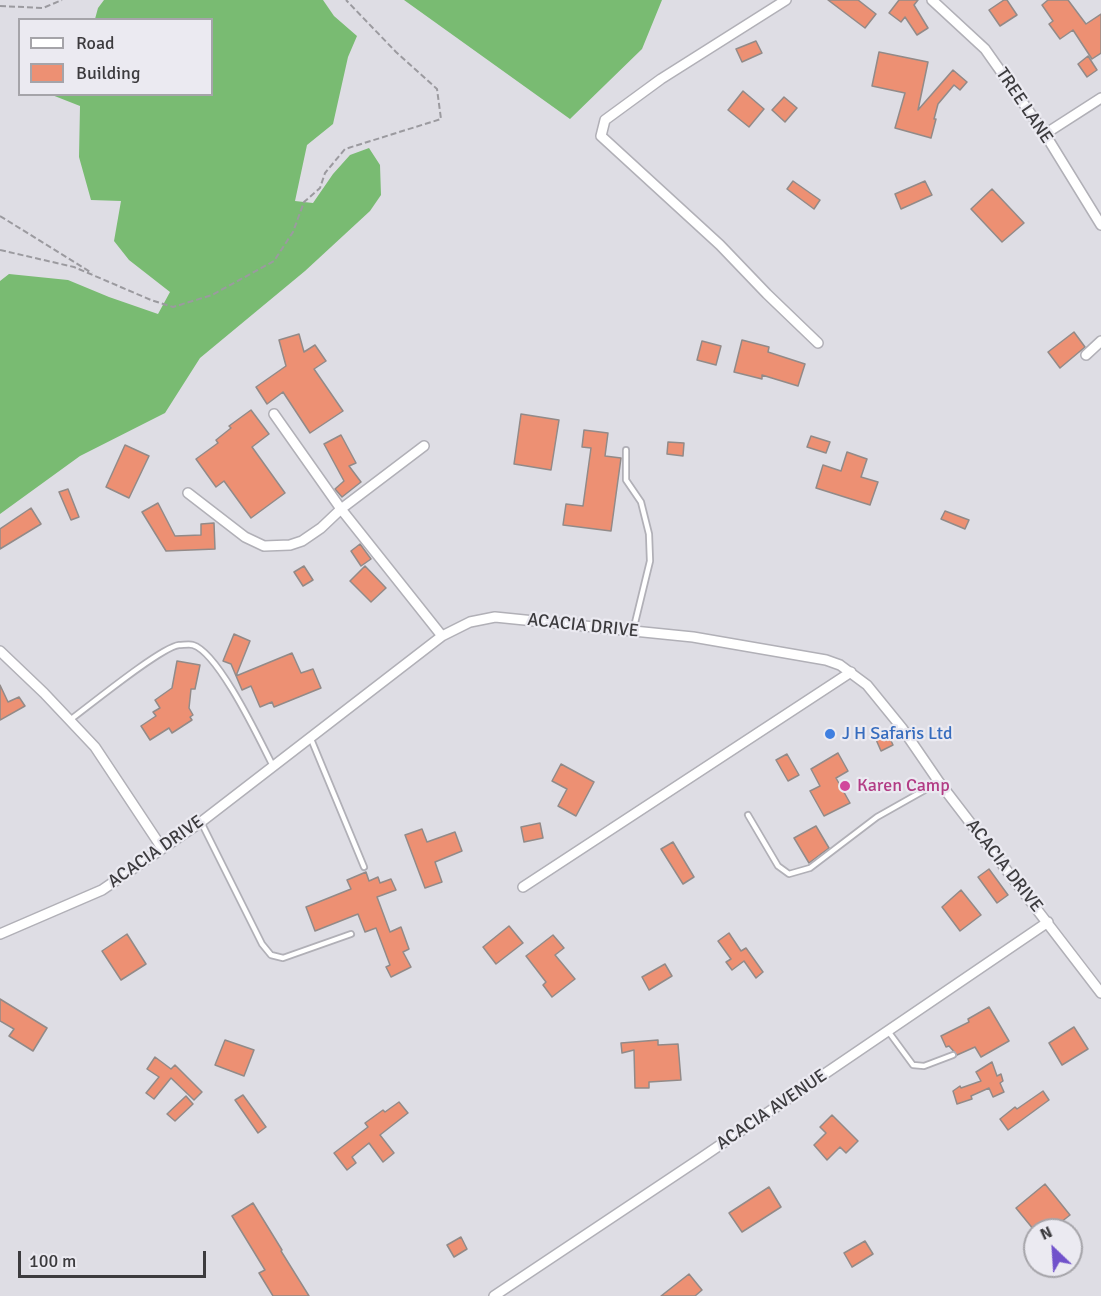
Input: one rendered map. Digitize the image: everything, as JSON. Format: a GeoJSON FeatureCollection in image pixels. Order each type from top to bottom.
{"type":"FeatureCollection","features":[{"type":"Feature","properties":{"kind":"street"},"geometry":{"type":"LineString","coordinates":[[786,0],[661,79],[605,120],[601,136],[720,245],[818,343]]}},
{"type":"Feature","properties":{"kind":"street","name":"TREE LANE"},"geometry":{"type":"LineString","coordinates":[[932,0],[985,49],[1044,134],[1101,225]]}},
{"type":"Feature","properties":{"kind":"street"},"geometry":{"type":"LineString","coordinates":[[1044,134],[1101,98]]}},
{"type":"Feature","properties":{"kind":"street"},"geometry":{"type":"LineString","coordinates":[[1086,355],[1101,341]]}},
{"type":"Feature","properties":{"kind":"street"},"geometry":{"type":"LineString","coordinates":[[274,414],[341,509],[442,636]]}},
{"type":"Feature","properties":{"kind":"street"},"geometry":{"type":"LineString","coordinates":[[188,493],[245,537],[264,546],[290,545],[302,541],[321,528],[341,509],[424,446]]}},
{"type":"Feature","properties":{"kind":"street","name":"ACACIA DRIVE"},"geometry":{"type":"LineString","coordinates":[[0,934],[102,890],[201,822],[442,636],[470,622],[495,617],[693,637],[826,660],[840,665],[867,685],[902,728],[939,782],[1101,993]]}},
{"type":"Feature","properties":{"kind":"street"},"geometry":{"type":"LineString","coordinates":[[0,651],[95,747],[162,848]]}},
{"type":"Feature","properties":{"kind":"street"},"geometry":{"type":"LineString","coordinates":[[523,887],[851,672]]}},
{"type":"Feature","properties":{"kind":"street","name":"ACACIA AVENUE"},"geometry":{"type":"LineString","coordinates":[[494,1296],[1048,922]]}},
{"type":"Feature","properties":{"kind":"lane"},"geometry":{"type":"LineString","coordinates":[[626,450],[626,480],[640,502],[649,534],[650,561],[633,631]]}},
{"type":"Feature","properties":{"kind":"lane"},"geometry":{"type":"LineString","coordinates":[[70,720],[156,657],[177,645],[194,645],[209,658],[227,680],[274,767]]}},
{"type":"Feature","properties":{"kind":"lane"},"geometry":{"type":"LineString","coordinates":[[311,738],[364,867]]}},
{"type":"Feature","properties":{"kind":"lane"},"geometry":{"type":"LineString","coordinates":[[748,815],[778,866],[789,874],[798,873],[810,868],[877,817],[939,782]]}},
{"type":"Feature","properties":{"kind":"lane"},"geometry":{"type":"LineString","coordinates":[[201,822],[262,944],[271,955],[283,958],[351,934]]}},
{"type":"Feature","properties":{"kind":"lane"},"geometry":{"type":"LineString","coordinates":[[888,1031],[913,1065],[924,1066],[953,1055]]}},
{"type":"Feature","properties":{"kind":"path"},"geometry":{"type":"LineString","coordinates":[[0,6],[43,8],[62,0]]}},
{"type":"Feature","properties":{"kind":"path"},"geometry":{"type":"LineString","coordinates":[[0,250],[74,267],[151,300],[174,307],[212,295],[274,261],[293,232],[304,202],[320,188],[325,173],[345,148],[441,118],[436,89],[396,52],[346,0]]}},
{"type":"Feature","properties":{"kind":"path"},"geometry":{"type":"LineString","coordinates":[[0,216],[100,278]]}},
{"type":"Feature","properties":{"kind":"green space"},"geometry":{"type":"Polygon","coordinates":[[[104,0],[323,0],[334,16],[357,36],[348,57],[333,124],[307,145],[295,201],[313,203],[333,174],[350,155],[369,148],[380,165],[381,195],[370,211],[305,271],[200,358],[165,413],[80,456],[0,514],[0,281],[9,274],[68,280],[158,314],[170,292],[129,260],[114,241],[121,201],[91,200],[79,157],[80,106],[55,96],[213,96],[213,18],[95,18],[98,8],[104,0]]]}},
{"type":"Feature","properties":{"kind":"green space"},"geometry":{"type":"Polygon","coordinates":[[[404,0],[662,0],[642,49],[570,119],[404,0]]]}},
{"type":"Feature","properties":{"kind":"building"},"geometry":{"type":"Polygon","coordinates":[[[828,0],[858,0],[876,14],[865,28],[828,0]]]}},
{"type":"Feature","properties":{"kind":"building"},"geometry":{"type":"Polygon","coordinates":[[[899,0],[918,0],[914,5],[928,28],[917,35],[905,17],[901,22],[889,13],[899,0]]]}},
{"type":"Feature","properties":{"kind":"building"},"geometry":{"type":"Polygon","coordinates":[[[1007,0],[1017,15],[1000,26],[989,10],[1007,0]]]}},
{"type":"Feature","properties":{"kind":"building"},"geometry":{"type":"Polygon","coordinates":[[[1048,0],[1068,0],[1086,24],[1101,14],[1101,53],[1092,59],[1073,30],[1060,39],[1049,24],[1053,21],[1042,5],[1048,0]]]}},
{"type":"Feature","properties":{"kind":"building"},"geometry":{"type":"Polygon","coordinates":[[[756,41],[762,53],[742,62],[736,49],[756,41]]]}},
{"type":"Feature","properties":{"kind":"building"},"geometry":{"type":"Polygon","coordinates":[[[879,52],[928,62],[918,110],[953,70],[967,82],[960,90],[954,85],[938,104],[931,138],[895,128],[905,93],[872,86],[879,52]]]}},
{"type":"Feature","properties":{"kind":"building"},"geometry":{"type":"Polygon","coordinates":[[[1088,56],[1097,70],[1087,77],[1078,64],[1088,56]]]}},
{"type":"Feature","properties":{"kind":"building"},"geometry":{"type":"Polygon","coordinates":[[[743,91],[764,109],[749,127],[728,110],[743,91]]]}},
{"type":"Feature","properties":{"kind":"building"},"geometry":{"type":"Polygon","coordinates":[[[784,97],[797,108],[785,122],[772,110],[784,97]]]}},
{"type":"Feature","properties":{"kind":"building"},"geometry":{"type":"Polygon","coordinates":[[[793,181],[820,200],[814,209],[787,189],[793,181]]]}},
{"type":"Feature","properties":{"kind":"building"},"geometry":{"type":"Polygon","coordinates":[[[925,181],[932,195],[901,209],[895,194],[925,181]]]}},
{"type":"Feature","properties":{"kind":"building"},"geometry":{"type":"Polygon","coordinates":[[[992,189],[1024,223],[1002,242],[971,209],[992,189]]]}},
{"type":"Feature","properties":{"kind":"building"},"geometry":{"type":"Polygon","coordinates":[[[1074,332],[1085,347],[1060,368],[1048,352],[1074,332]]]}},
{"type":"Feature","properties":{"kind":"building"},"geometry":{"type":"Polygon","coordinates":[[[299,334],[304,352],[315,345],[326,361],[314,369],[343,411],[310,433],[283,392],[267,404],[256,387],[286,366],[279,340],[299,334]]]}},
{"type":"Feature","properties":{"kind":"building"},"geometry":{"type":"Polygon","coordinates":[[[742,340],[769,347],[768,352],[805,364],[798,386],[762,375],[762,379],[734,372],[742,340]]]}},
{"type":"Feature","properties":{"kind":"building"},"geometry":{"type":"Polygon","coordinates":[[[702,341],[721,346],[716,365],[697,360],[702,341]]]}},
{"type":"Feature","properties":{"kind":"building"},"geometry":{"type":"Polygon","coordinates":[[[251,410],[269,434],[252,447],[285,493],[251,518],[224,481],[216,487],[196,459],[218,443],[216,440],[231,428],[229,426],[251,410]]]}},
{"type":"Feature","properties":{"kind":"building"},"geometry":{"type":"Polygon","coordinates":[[[521,414],[559,420],[551,470],[514,464],[521,414]]]}},
{"type":"Feature","properties":{"kind":"building"},"geometry":{"type":"Polygon","coordinates":[[[584,430],[608,433],[605,456],[621,458],[611,531],[563,525],[566,504],[583,506],[591,448],[582,447],[584,430]]]}},
{"type":"Feature","properties":{"kind":"building"},"geometry":{"type":"Polygon","coordinates":[[[341,435],[356,463],[349,466],[361,482],[342,497],[335,489],[344,481],[324,444],[341,435]]]}},
{"type":"Feature","properties":{"kind":"building"},"geometry":{"type":"Polygon","coordinates":[[[811,436],[830,442],[826,453],[807,447],[811,436]]]}},
{"type":"Feature","properties":{"kind":"building"},"geometry":{"type":"Polygon","coordinates":[[[668,442],[684,443],[683,456],[667,454],[668,442]]]}},
{"type":"Feature","properties":{"kind":"building"},"geometry":{"type":"Polygon","coordinates":[[[125,445],[149,456],[129,498],[106,487],[125,445]]]}},
{"type":"Feature","properties":{"kind":"building"},"geometry":{"type":"Polygon","coordinates":[[[847,452],[867,459],[861,477],[878,482],[870,505],[816,488],[823,465],[841,471],[847,452]]]}},
{"type":"Feature","properties":{"kind":"building"},"geometry":{"type":"Polygon","coordinates":[[[68,489],[79,517],[71,520],[59,492],[68,489]]]}},
{"type":"Feature","properties":{"kind":"building"},"geometry":{"type":"Polygon","coordinates":[[[158,503],[175,536],[201,535],[201,524],[214,523],[215,549],[166,551],[142,512],[158,503]]]}},
{"type":"Feature","properties":{"kind":"building"},"geometry":{"type":"Polygon","coordinates":[[[31,508],[41,524],[0,549],[0,529],[31,508]]]}},
{"type":"Feature","properties":{"kind":"building"},"geometry":{"type":"Polygon","coordinates":[[[945,511],[969,520],[965,529],[941,519],[945,511]]]}},
{"type":"Feature","properties":{"kind":"building"},"geometry":{"type":"Polygon","coordinates":[[[360,544],[371,559],[361,566],[351,551],[360,544]]]}},
{"type":"Feature","properties":{"kind":"building"},"geometry":{"type":"Polygon","coordinates":[[[304,566],[313,580],[303,586],[294,572],[304,566]]]}},
{"type":"Feature","properties":{"kind":"building"},"geometry":{"type":"Polygon","coordinates":[[[365,566],[386,588],[371,602],[350,581],[365,566]]]}},
{"type":"Feature","properties":{"kind":"building"},"geometry":{"type":"Polygon","coordinates":[[[234,634],[250,641],[236,676],[231,664],[223,661],[234,634]]]}},
{"type":"Feature","properties":{"kind":"building"},"geometry":{"type":"Polygon","coordinates":[[[292,653],[301,673],[313,669],[321,688],[274,707],[272,702],[260,707],[251,686],[242,690],[236,676],[292,653]]]}},
{"type":"Feature","properties":{"kind":"building"},"geometry":{"type":"Polygon","coordinates":[[[177,661],[200,665],[195,689],[191,689],[189,708],[193,715],[190,717],[192,720],[172,733],[169,728],[150,740],[141,726],[156,716],[153,712],[160,708],[155,700],[172,688],[177,661]]]}},
{"type":"Feature","properties":{"kind":"building"},"geometry":{"type":"Polygon","coordinates":[[[0,685],[8,702],[19,697],[25,706],[0,720],[0,685]]]}},
{"type":"Feature","properties":{"kind":"building"},"geometry":{"type":"Polygon","coordinates":[[[886,730],[893,745],[881,751],[874,735],[886,730]]]}},
{"type":"Feature","properties":{"kind":"building"},"geometry":{"type":"Polygon","coordinates":[[[838,753],[848,771],[836,778],[850,803],[824,816],[810,791],[820,786],[811,769],[838,753]]]}},
{"type":"Feature","properties":{"kind":"building"},"geometry":{"type":"Polygon","coordinates":[[[787,754],[799,775],[788,781],[776,760],[787,754]]]}},
{"type":"Feature","properties":{"kind":"building"},"geometry":{"type":"Polygon","coordinates":[[[561,764],[594,782],[576,816],[558,806],[567,789],[552,781],[561,764]]]}},
{"type":"Feature","properties":{"kind":"building"},"geometry":{"type":"Polygon","coordinates":[[[540,823],[543,838],[524,842],[521,827],[540,823]]]}},
{"type":"Feature","properties":{"kind":"building"},"geometry":{"type":"Polygon","coordinates":[[[816,826],[829,848],[809,863],[794,838],[816,826]]]}},
{"type":"Feature","properties":{"kind":"building"},"geometry":{"type":"Polygon","coordinates":[[[422,829],[427,842],[455,832],[462,851],[435,862],[442,882],[425,888],[405,835],[422,829]]]}},
{"type":"Feature","properties":{"kind":"building"},"geometry":{"type":"Polygon","coordinates":[[[673,842],[694,877],[683,884],[661,849],[673,842]]]}},
{"type":"Feature","properties":{"kind":"building"},"geometry":{"type":"Polygon","coordinates":[[[989,869],[1008,895],[997,903],[978,877],[989,869]]]}},
{"type":"Feature","properties":{"kind":"building"},"geometry":{"type":"Polygon","coordinates":[[[366,872],[369,881],[378,877],[380,883],[391,879],[396,890],[377,897],[390,932],[401,927],[409,949],[403,952],[411,967],[391,977],[386,967],[390,965],[376,928],[365,932],[358,914],[315,931],[306,907],[351,889],[347,880],[366,872]]]}},
{"type":"Feature","properties":{"kind":"building"},"geometry":{"type":"Polygon","coordinates":[[[961,890],[981,915],[960,931],[942,907],[961,890]]]}},
{"type":"Feature","properties":{"kind":"building"},"geometry":{"type":"Polygon","coordinates":[[[509,926],[523,943],[496,964],[483,947],[509,926]]]}},
{"type":"Feature","properties":{"kind":"building"},"geometry":{"type":"Polygon","coordinates":[[[729,933],[741,951],[746,948],[763,972],[756,978],[744,961],[732,970],[726,962],[731,959],[718,941],[729,933]]]}},
{"type":"Feature","properties":{"kind":"building"},"geometry":{"type":"Polygon","coordinates":[[[127,934],[146,964],[121,980],[102,951],[127,934]]]}},
{"type":"Feature","properties":{"kind":"building"},"geometry":{"type":"Polygon","coordinates":[[[553,935],[564,948],[555,955],[575,979],[552,997],[543,985],[546,982],[526,956],[553,935]]]}},
{"type":"Feature","properties":{"kind":"building"},"geometry":{"type":"Polygon","coordinates":[[[665,964],[672,976],[649,990],[642,977],[665,964]]]}},
{"type":"Feature","properties":{"kind":"building"},"geometry":{"type":"Polygon","coordinates":[[[0,999],[47,1028],[33,1051],[9,1036],[14,1029],[0,1021],[0,999]]]}},
{"type":"Feature","properties":{"kind":"building"},"geometry":{"type":"Polygon","coordinates":[[[989,1007],[1009,1041],[981,1057],[975,1047],[957,1055],[949,1046],[946,1047],[941,1036],[969,1022],[968,1019],[989,1007]]]}},
{"type":"Feature","properties":{"kind":"building"},"geometry":{"type":"Polygon","coordinates":[[[1074,1027],[1088,1049],[1062,1065],[1049,1043],[1074,1027]]]}},
{"type":"Feature","properties":{"kind":"building"},"geometry":{"type":"Polygon","coordinates":[[[225,1040],[254,1050],[244,1076],[215,1065],[225,1040]]]}},
{"type":"Feature","properties":{"kind":"building"},"geometry":{"type":"Polygon","coordinates":[[[658,1040],[658,1045],[678,1044],[681,1080],[649,1082],[649,1088],[635,1088],[634,1050],[622,1053],[621,1043],[658,1040]]]}},
{"type":"Feature","properties":{"kind":"building"},"geometry":{"type":"Polygon","coordinates":[[[155,1057],[171,1069],[175,1065],[202,1092],[194,1100],[171,1078],[154,1099],[146,1093],[159,1077],[147,1069],[155,1057]]]}},
{"type":"Feature","properties":{"kind":"building"},"geometry":{"type":"Polygon","coordinates":[[[992,1062],[997,1076],[1001,1074],[1003,1081],[1000,1083],[1004,1092],[993,1097],[989,1088],[971,1096],[972,1099],[957,1104],[953,1091],[960,1086],[961,1088],[981,1081],[976,1072],[992,1062]]]}},
{"type":"Feature","properties":{"kind":"building"},"geometry":{"type":"Polygon","coordinates":[[[1043,1091],[1049,1100],[1008,1130],[1000,1119],[1015,1107],[1017,1109],[1043,1091]]]}},
{"type":"Feature","properties":{"kind":"building"},"geometry":{"type":"Polygon","coordinates":[[[243,1095],[266,1127],[258,1133],[235,1100],[243,1095]]]}},
{"type":"Feature","properties":{"kind":"building"},"geometry":{"type":"Polygon","coordinates":[[[186,1096],[193,1104],[175,1121],[167,1114],[186,1096]]]}},
{"type":"Feature","properties":{"kind":"building"},"geometry":{"type":"Polygon","coordinates":[[[399,1102],[408,1113],[380,1135],[394,1153],[383,1162],[369,1143],[352,1157],[356,1163],[347,1170],[334,1153],[368,1127],[365,1123],[399,1102]]]}},
{"type":"Feature","properties":{"kind":"building"},"geometry":{"type":"Polygon","coordinates":[[[832,1115],[858,1141],[846,1153],[840,1147],[827,1160],[814,1145],[826,1133],[820,1127],[832,1115]]]}},
{"type":"Feature","properties":{"kind":"building"},"geometry":{"type":"Polygon","coordinates":[[[1045,1184],[1070,1215],[1066,1218],[1024,1218],[1016,1208],[1045,1184]]]}},
{"type":"Feature","properties":{"kind":"building"},"geometry":{"type":"Polygon","coordinates":[[[769,1187],[781,1207],[742,1232],[729,1213],[769,1187]]]}},
{"type":"Feature","properties":{"kind":"building"},"geometry":{"type":"Polygon","coordinates":[[[253,1203],[309,1296],[273,1296],[259,1273],[265,1270],[232,1216],[253,1203]]]}},
{"type":"Feature","properties":{"kind":"building"},"geometry":{"type":"Polygon","coordinates":[[[461,1237],[467,1249],[454,1257],[447,1245],[461,1237]]]}},
{"type":"Feature","properties":{"kind":"building"},"geometry":{"type":"Polygon","coordinates":[[[865,1241],[873,1254],[852,1267],[844,1253],[865,1241]]]}},
{"type":"Feature","properties":{"kind":"building"},"geometry":{"type":"Polygon","coordinates":[[[689,1274],[702,1290],[695,1296],[661,1296],[689,1274]]]}},
{"type":"Feature","properties":{"kind":"place","name":"J H Safaris Ltd"},"geometry":{"type":"Point","coordinates":[830,734]}},
{"type":"Feature","properties":{"kind":"place","name":"Karen Camp"},"geometry":{"type":"Point","coordinates":[845,786]}}]}
